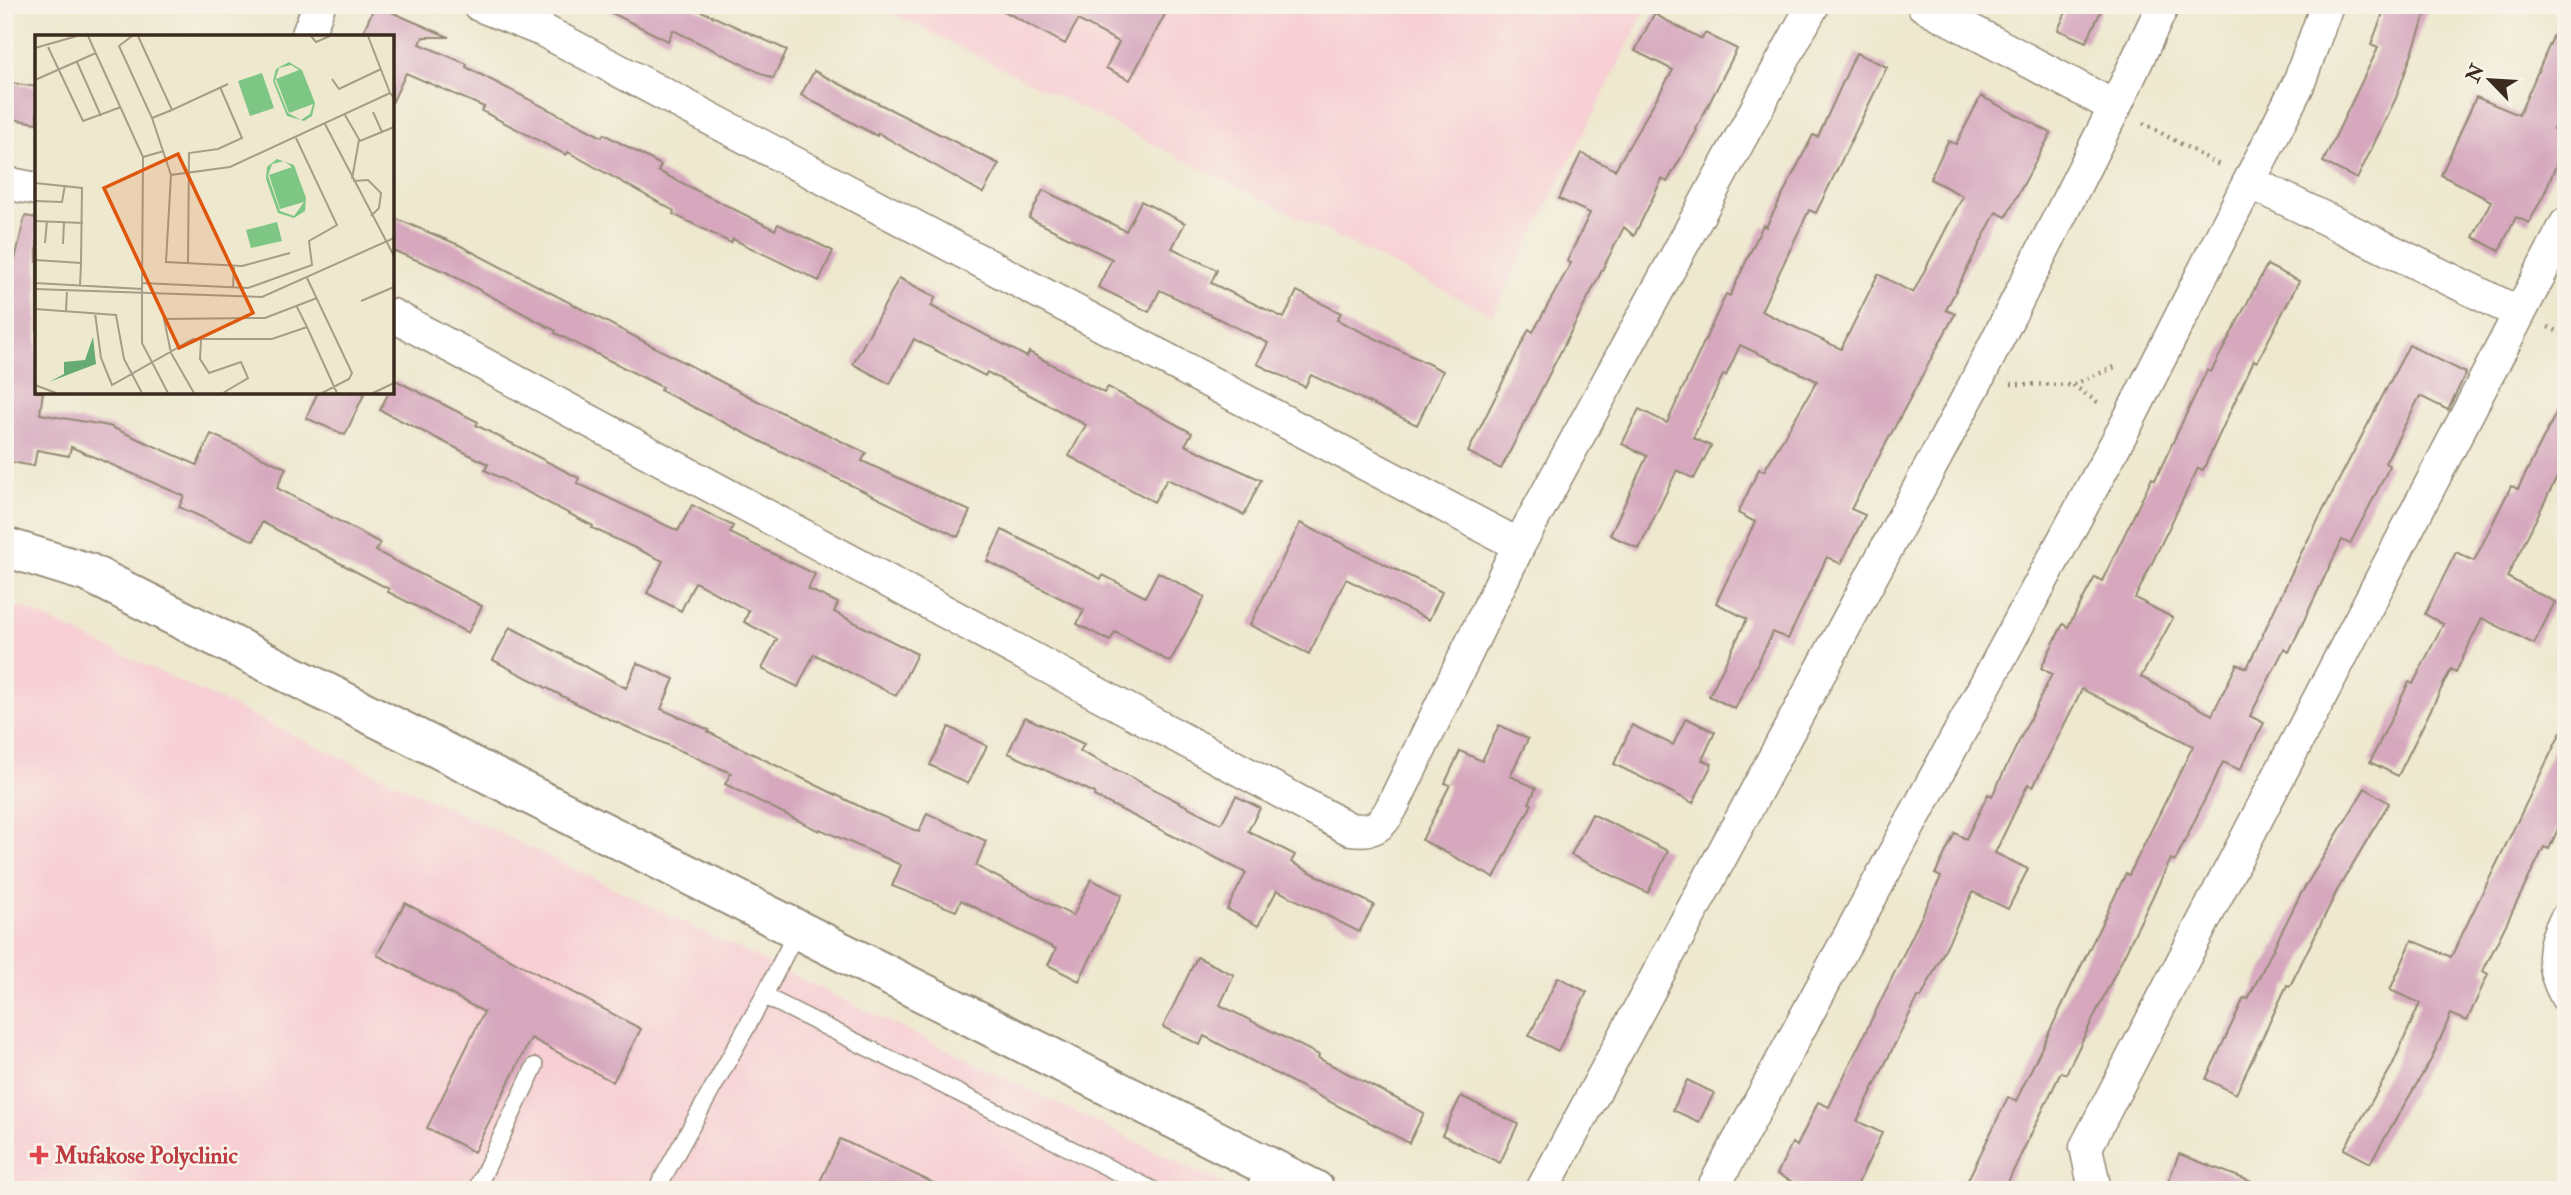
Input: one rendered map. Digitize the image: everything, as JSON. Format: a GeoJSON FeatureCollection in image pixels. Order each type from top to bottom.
{"type":"FeatureCollection","features":[{"type":"Feature","properties":{"kind":"street"},"geometry":{"type":"LineString","coordinates":[[308,35],[319,5]]}},
{"type":"Feature","properties":{"kind":"street"},"geometry":{"type":"LineString","coordinates":[[479,5],[544,31],[1519,545]]}},
{"type":"Feature","properties":{"kind":"street"},"geometry":{"type":"LineString","coordinates":[[394,316],[1350,829],[1368,831],[1384,821],[1519,545],[1813,5]]}},
{"type":"Feature","properties":{"kind":"street"},"geometry":{"type":"LineString","coordinates":[[1923,5],[2115,107]]}},
{"type":"Feature","properties":{"kind":"street"},"geometry":{"type":"LineString","coordinates":[[1542,1190],[1975,384],[2115,107],[2163,5]]}},
{"type":"Feature","properties":{"kind":"street"},"geometry":{"type":"LineString","coordinates":[[1712,1190],[2168,344],[2298,85],[2327,5]]}},
{"type":"Feature","properties":{"kind":"street"},"geometry":{"type":"LineString","coordinates":[[2250,182],[2519,313]]}},
{"type":"Feature","properties":{"kind":"street"},"geometry":{"type":"LineString","coordinates":[[5,183],[35,189]]}},
{"type":"Feature","properties":{"kind":"street"},"geometry":{"type":"LineString","coordinates":[[2095,1190],[2086,1147],[2566,224]]}},
{"type":"Feature","properties":{"kind":"street"},"geometry":{"type":"LineString","coordinates":[[5,547],[89,573],[798,929],[1260,1177],[1315,1190]]}},
{"type":"Feature","properties":{"kind":"street"},"geometry":{"type":"LineString","coordinates":[[2566,919],[2553,952],[2556,977],[2566,996]]}},
{"type":"Feature","properties":{"kind":"lane"},"geometry":{"type":"LineString","coordinates":[[656,1190],[764,996],[798,929]]}},
{"type":"Feature","properties":{"kind":"lane"},"geometry":{"type":"LineString","coordinates":[[764,996],[1153,1190]]}},
{"type":"Feature","properties":{"kind":"lane"},"geometry":{"type":"LineString","coordinates":[[476,1190],[535,1066]]}},
{"type":"Feature","properties":{"kind":"path"},"geometry":{"type":"LineString","coordinates":[[2115,107],[2250,182]]}},
{"type":"Feature","properties":{"kind":"path"},"geometry":{"type":"LineString","coordinates":[[1975,384],[2072,385],[2168,344]]}},
{"type":"Feature","properties":{"kind":"shaded area"},"geometry":{"type":"Polygon","coordinates":[[[876,5],[1648,5],[1493,315],[876,5]]]}},
{"type":"Feature","properties":{"kind":"shaded area"},"geometry":{"type":"Polygon","coordinates":[[[5,606],[26,609],[438,803],[1236,1190],[5,1190],[5,606]]]}},
{"type":"Feature","properties":{"kind":"building"},"geometry":{"type":"Polygon","coordinates":[[[375,5],[449,37],[423,37],[420,44],[467,64],[466,67],[602,137],[604,134],[661,165],[658,171],[775,230],[778,224],[833,251],[819,281],[733,239],[731,243],[673,214],[674,211],[568,152],[566,155],[482,111],[484,107],[406,73],[394,99],[394,35],[362,35],[375,5]]]}},
{"type":"Feature","properties":{"kind":"building"},"geometry":{"type":"Polygon","coordinates":[[[596,5],[688,5],[787,50],[773,79],[673,30],[668,41],[596,5]]]}},
{"type":"Feature","properties":{"kind":"building"},"geometry":{"type":"Polygon","coordinates":[[[993,5],[1170,5],[1130,80],[1106,68],[1119,42],[1078,20],[1065,44],[993,5]]]}},
{"type":"Feature","properties":{"kind":"building"},"geometry":{"type":"Polygon","coordinates":[[[2069,5],[2104,5],[2086,42],[2058,30],[2069,5]]]}},
{"type":"Feature","properties":{"kind":"building"},"geometry":{"type":"Polygon","coordinates":[[[2386,5],[2429,5],[2396,98],[2357,179],[2323,162],[2378,48],[2371,45],[2386,5]]]}},
{"type":"Feature","properties":{"kind":"building"},"geometry":{"type":"Polygon","coordinates":[[[2566,7],[2566,98],[2553,129],[2566,135],[2566,142],[2529,223],[2516,217],[2499,251],[2473,237],[2491,201],[2441,175],[2476,97],[2519,115],[2566,7]]]}},
{"type":"Feature","properties":{"kind":"building"},"geometry":{"type":"Polygon","coordinates":[[[1654,14],[1702,39],[1705,33],[1737,49],[1697,130],[1667,182],[1662,179],[1634,236],[1624,227],[1501,469],[1468,452],[1529,329],[1533,332],[1571,263],[1567,261],[1590,213],[1559,199],[1581,153],[1615,170],[1673,70],[1635,51],[1654,14]]]}},
{"type":"Feature","properties":{"kind":"building"},"geometry":{"type":"Polygon","coordinates":[[[1856,53],[1887,67],[1816,213],[1809,210],[1761,311],[1841,349],[1878,274],[1913,293],[1963,196],[1930,179],[1948,141],[1956,144],[1981,96],[2051,133],[2006,217],[1996,212],[1946,310],[1955,314],[1851,509],[1865,515],[1841,564],[1827,557],[1788,639],[1773,632],[1735,709],[1709,696],[1747,619],[1716,603],[1755,522],[1738,513],[1759,469],[1764,471],[1817,381],[1740,345],[1693,438],[1711,446],[1694,479],[1677,470],[1639,549],[1610,535],[1647,456],[1622,444],[1639,409],[1667,423],[1726,294],[1730,296],[1763,225],[1766,227],[1813,135],[1818,137],[1856,53]]]}},
{"type":"Feature","properties":{"kind":"building"},"geometry":{"type":"Polygon","coordinates":[[[814,71],[999,164],[983,193],[878,133],[877,136],[801,95],[814,71]]]}},
{"type":"Feature","properties":{"kind":"building"},"geometry":{"type":"Polygon","coordinates":[[[5,82],[35,87],[35,123],[5,118],[5,82]]]}},
{"type":"Feature","properties":{"kind":"building"},"geometry":{"type":"Polygon","coordinates":[[[1043,190],[1126,231],[1141,201],[1185,223],[1172,248],[1217,270],[1211,283],[1284,318],[1297,291],[1341,313],[1337,320],[1443,371],[1417,425],[1311,375],[1305,387],[1257,364],[1268,343],[1160,290],[1149,312],[1098,287],[1112,259],[1029,218],[1043,190]]]}},
{"type":"Feature","properties":{"kind":"building"},"geometry":{"type":"Polygon","coordinates":[[[25,216],[35,218],[35,394],[43,394],[40,414],[109,426],[197,465],[211,434],[286,468],[277,488],[380,543],[376,551],[482,606],[468,633],[262,522],[254,541],[179,507],[184,496],[71,447],[69,456],[37,450],[34,466],[5,461],[5,304],[25,216]]]}},
{"type":"Feature","properties":{"kind":"building"},"geometry":{"type":"Polygon","coordinates":[[[394,218],[459,245],[758,401],[866,453],[862,461],[970,511],[958,537],[660,390],[662,387],[555,333],[556,331],[446,272],[394,251],[394,218]]]}},
{"type":"Feature","properties":{"kind":"building"},"geometry":{"type":"Polygon","coordinates":[[[2267,265],[2299,281],[2257,362],[2254,360],[2203,470],[2198,468],[2135,598],[2173,618],[2141,677],[2212,715],[2237,664],[2247,668],[2300,555],[2409,345],[2466,373],[2448,410],[2420,396],[2385,463],[2390,466],[2350,544],[2342,540],[2289,652],[2284,649],[2250,716],[2264,723],[2240,770],[2223,762],[2175,861],[2171,859],[2066,1074],[2061,1072],[2004,1190],[1963,1190],[2008,1097],[2016,1101],[2126,873],[2129,875],[2193,746],[2082,689],[2033,787],[2028,784],[1995,853],[2028,869],[2008,909],[1973,892],[1857,1121],[1882,1133],[1855,1190],[1808,1190],[1777,1174],[1792,1143],[1797,1146],[1818,1102],[1829,1107],[1941,877],[1935,874],[1955,833],[1966,839],[1988,794],[1992,796],[2052,674],[2041,668],[2063,624],[2068,627],[2095,577],[2102,581],[2152,478],[2155,480],[2207,370],[2211,372],[2267,265]]]}},
{"type":"Feature","properties":{"kind":"building"},"geometry":{"type":"Polygon","coordinates":[[[899,278],[936,297],[931,306],[1027,357],[1029,352],[1104,393],[1108,387],[1192,433],[1185,445],[1261,480],[1244,515],[1167,479],[1154,502],[1069,456],[1086,425],[987,372],[985,376],[914,339],[890,384],[853,364],[899,278]]]}},
{"type":"Feature","properties":{"kind":"building"},"geometry":{"type":"Polygon","coordinates":[[[395,380],[478,422],[476,425],[579,478],[577,483],[678,531],[692,505],[733,526],[730,533],[815,574],[808,589],[838,603],[834,612],[917,654],[896,696],[814,654],[798,687],[762,669],[777,639],[744,622],[749,611],[695,582],[681,611],[647,593],[663,561],[592,528],[593,526],[485,470],[488,464],[380,410],[388,394],[394,394],[395,380]]]}},
{"type":"Feature","properties":{"kind":"building"},"geometry":{"type":"Polygon","coordinates":[[[2566,393],[2566,459],[2507,577],[2555,602],[2534,644],[2482,618],[2456,672],[2451,669],[2398,776],[2370,762],[2409,682],[2413,684],[2443,624],[2425,614],[2456,552],[2474,561],[2511,486],[2518,489],[2566,393]]]}},
{"type":"Feature","properties":{"kind":"building"},"geometry":{"type":"Polygon","coordinates":[[[317,394],[364,394],[345,435],[306,418],[317,394]]]}},
{"type":"Feature","properties":{"kind":"building"},"geometry":{"type":"Polygon","coordinates":[[[1300,523],[1442,592],[1429,620],[1346,579],[1309,654],[1250,625],[1300,523]]]}},
{"type":"Feature","properties":{"kind":"building"},"geometry":{"type":"Polygon","coordinates":[[[1002,530],[1101,579],[1103,575],[1145,597],[1158,572],[1205,597],[1170,662],[1115,632],[1110,641],[1077,624],[1084,610],[987,561],[1002,530]]]}},
{"type":"Feature","properties":{"kind":"building"},"geometry":{"type":"Polygon","coordinates":[[[510,627],[626,688],[637,663],[674,679],[661,709],[709,730],[708,732],[867,810],[919,832],[927,813],[986,841],[976,866],[1073,916],[1091,879],[1122,895],[1079,981],[1048,965],[1056,949],[961,900],[956,911],[892,886],[901,865],[820,829],[819,831],[725,784],[731,773],[591,711],[493,660],[510,627]]]}},
{"type":"Feature","properties":{"kind":"building"},"geometry":{"type":"Polygon","coordinates":[[[1025,717],[1084,744],[1080,751],[1221,824],[1236,796],[1260,808],[1248,831],[1295,855],[1291,862],[1374,905],[1359,932],[1277,890],[1258,926],[1227,909],[1246,873],[1094,796],[1095,793],[1008,753],[1025,717]]]}},
{"type":"Feature","properties":{"kind":"building"},"geometry":{"type":"Polygon","coordinates":[[[1686,718],[1715,732],[1702,760],[1712,764],[1693,803],[1614,764],[1632,725],[1673,745],[1686,718]]]}},
{"type":"Feature","properties":{"kind":"building"},"geometry":{"type":"Polygon","coordinates":[[[2566,722],[2566,812],[2549,849],[2544,847],[2483,971],[2488,974],[2467,1021],[2451,1014],[2432,1058],[2370,1163],[2344,1149],[2392,1066],[2420,1003],[2390,990],[2412,940],[2451,957],[2566,722]]]}},
{"type":"Feature","properties":{"kind":"building"},"geometry":{"type":"Polygon","coordinates":[[[1499,725],[1528,739],[1510,776],[1536,788],[1529,803],[1532,804],[1494,878],[1422,840],[1450,785],[1445,783],[1460,751],[1482,761],[1499,725]]]}},
{"type":"Feature","properties":{"kind":"building"},"geometry":{"type":"Polygon","coordinates":[[[949,727],[987,746],[968,784],[930,765],[949,727]]]}},
{"type":"Feature","properties":{"kind":"building"},"geometry":{"type":"Polygon","coordinates":[[[2365,788],[2389,803],[2338,889],[2290,986],[2287,985],[2236,1094],[2206,1079],[2244,998],[2248,999],[2299,897],[2365,788]]]}},
{"type":"Feature","properties":{"kind":"building"},"geometry":{"type":"Polygon","coordinates":[[[1592,814],[1668,851],[1648,893],[1571,855],[1592,814]]]}},
{"type":"Feature","properties":{"kind":"building"},"geometry":{"type":"Polygon","coordinates":[[[405,903],[641,1029],[613,1082],[531,1038],[474,1152],[427,1128],[484,1012],[377,955],[405,903]]]}},
{"type":"Feature","properties":{"kind":"building"},"geometry":{"type":"Polygon","coordinates":[[[1197,957],[1234,975],[1220,1005],[1319,1055],[1318,1058],[1424,1113],[1409,1143],[1204,1036],[1200,1045],[1163,1027],[1197,957]]]}},
{"type":"Feature","properties":{"kind":"building"},"geometry":{"type":"Polygon","coordinates":[[[1558,977],[1587,992],[1558,1051],[1529,1036],[1558,977]]]}},
{"type":"Feature","properties":{"kind":"building"},"geometry":{"type":"Polygon","coordinates":[[[1687,1080],[1714,1093],[1699,1122],[1673,1110],[1687,1080]]]}},
{"type":"Feature","properties":{"kind":"building"},"geometry":{"type":"Polygon","coordinates":[[[1461,1096],[1518,1124],[1500,1163],[1442,1135],[1461,1096]]]}},
{"type":"Feature","properties":{"kind":"building"},"geometry":{"type":"Polygon","coordinates":[[[840,1139],[948,1190],[816,1190],[840,1139]]]}},
{"type":"Feature","properties":{"kind":"building"},"geometry":{"type":"Polygon","coordinates":[[[2179,1154],[2265,1187],[2265,1190],[2165,1190],[2179,1154]]]}},
{"type":"Feature","properties":{"kind":"place","name":"Mufakose Polyclinic"},"geometry":{"type":"Point","coordinates":[39,1155]}}]}
